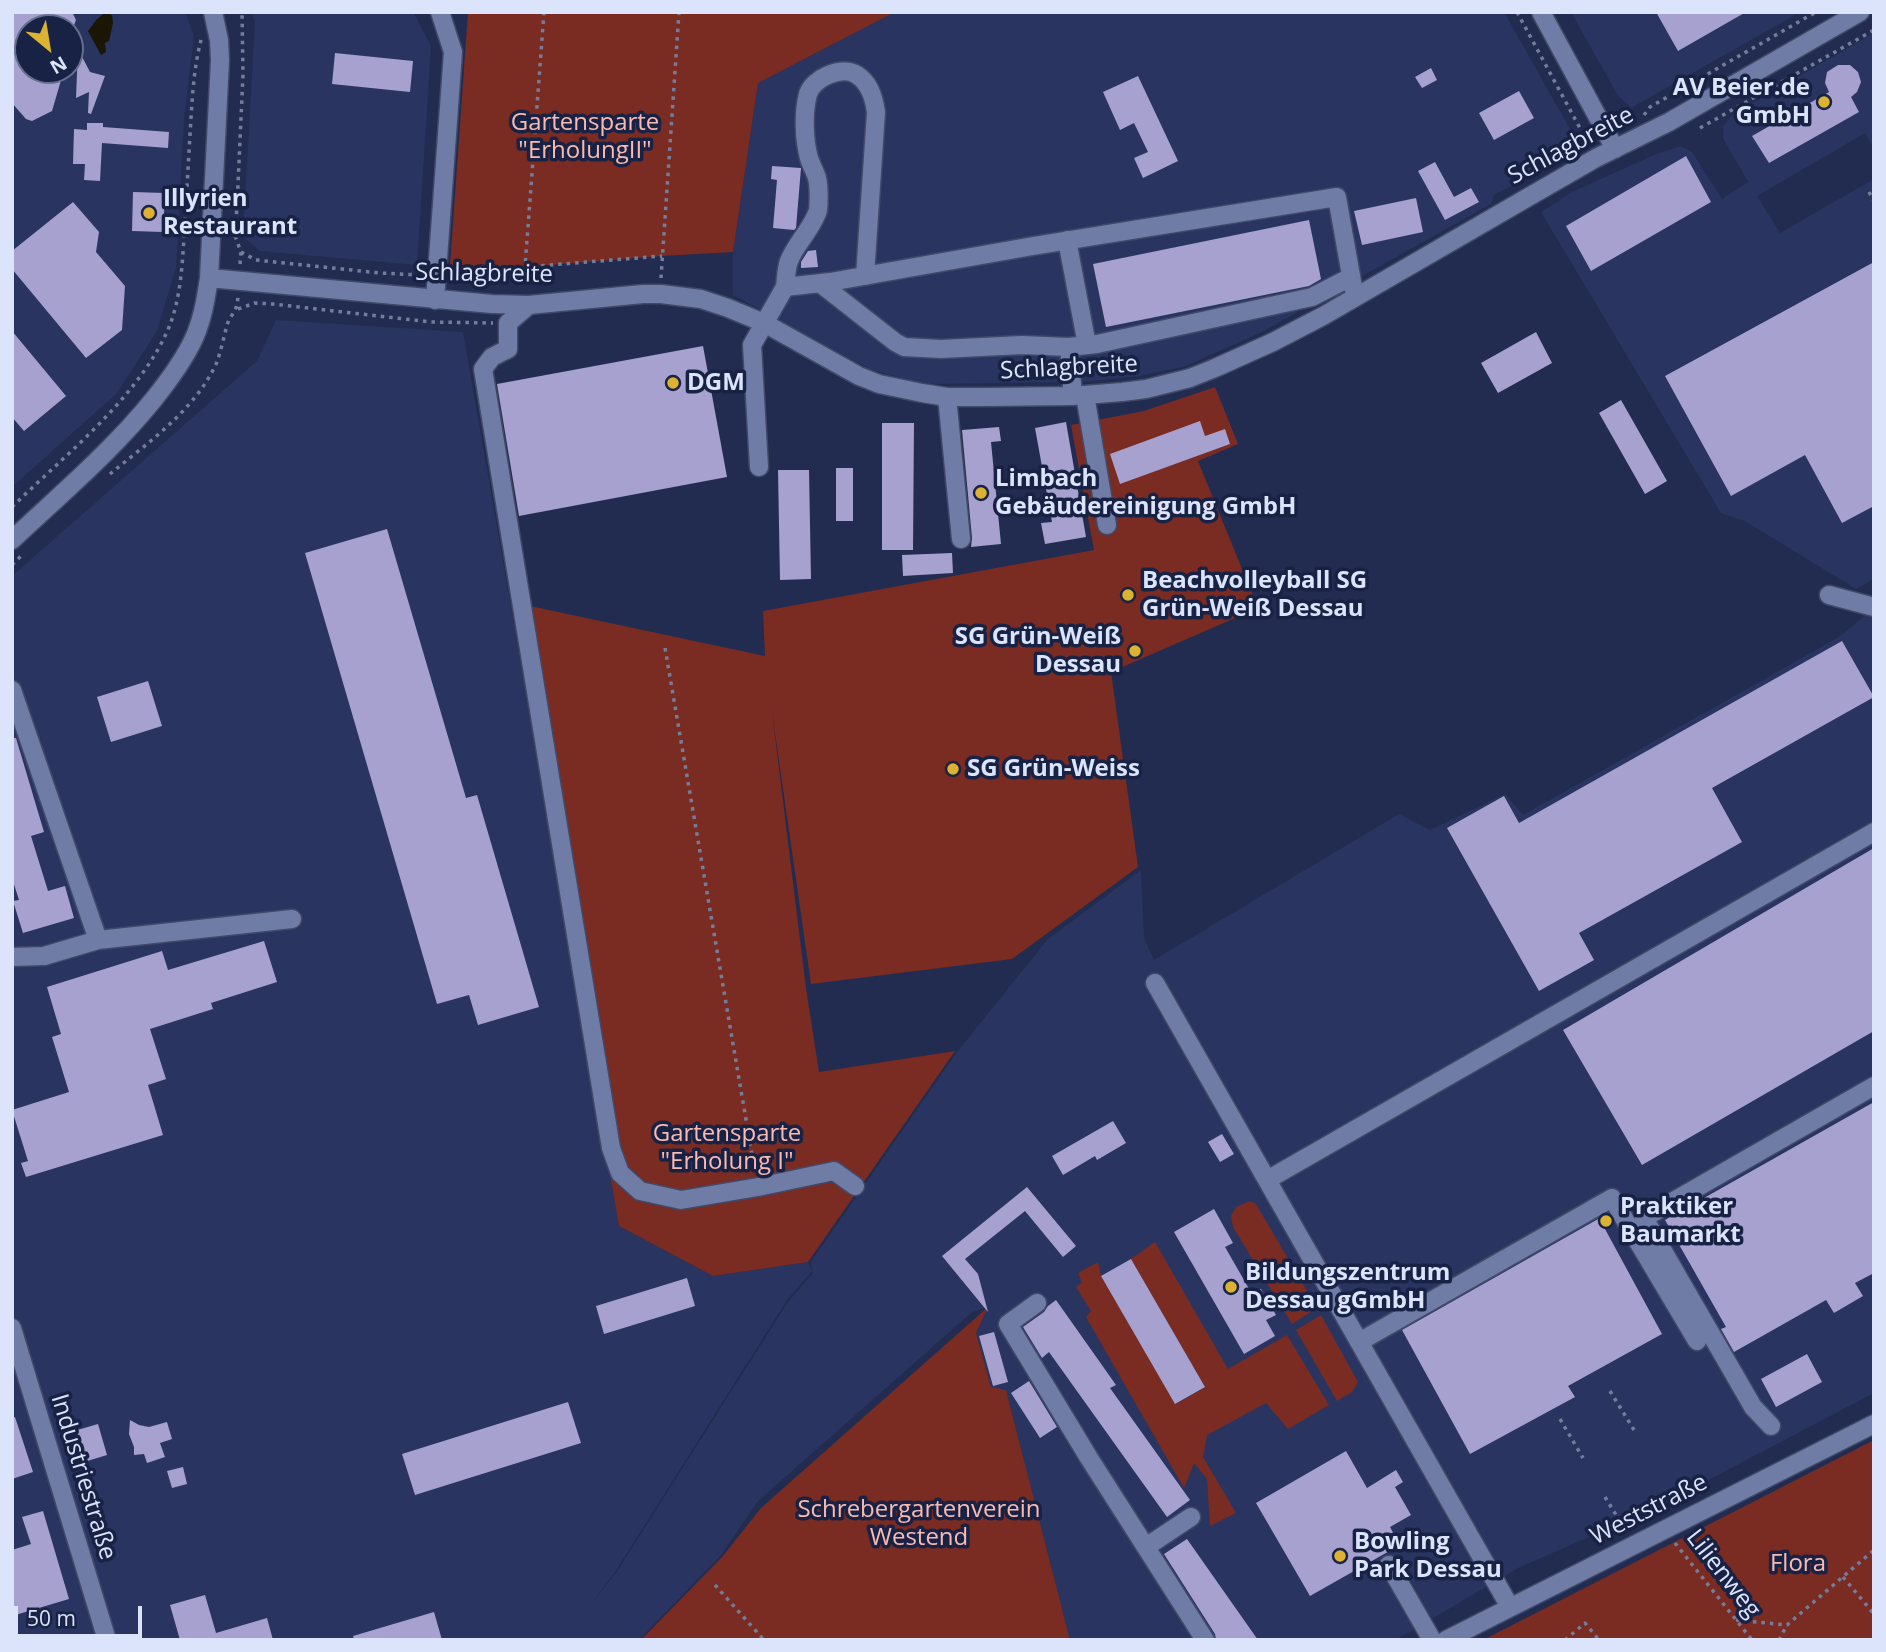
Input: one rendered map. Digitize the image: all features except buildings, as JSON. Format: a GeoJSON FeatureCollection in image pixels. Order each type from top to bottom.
{"type":"FeatureCollection","features":[{"type":"Feature","properties":{"kind":"street"},"geometry":{"type":"LineString","coordinates":[[12,540],[113,446],[169,381],[196,334],[205,308],[209,278],[220,60],[213,12]]}},
{"type":"Feature","properties":{"kind":"street"},"geometry":{"type":"LineString","coordinates":[[435,300],[453,52],[440,12]]}},
{"type":"Feature","properties":{"kind":"street"},"geometry":{"type":"LineString","coordinates":[[1541,12],[1615,149]]}},
{"type":"Feature","properties":{"kind":"street","name":"Schlagbreite"},"geometry":{"type":"LineString","coordinates":[[209,278],[492,304],[528,305],[619,295],[661,294],[715,303],[764,323],[859,376],[901,390],[947,397],[1078,395],[1146,389],[1203,373],[1273,342],[1597,158],[1669,122],[1860,12]]}},
{"type":"Feature","properties":{"kind":"street"},"geometry":{"type":"LineString","coordinates":[[760,467],[752,345],[785,288],[788,262],[818,210],[818,179],[809,158],[806,137],[808,93],[814,83],[826,76],[844,72],[854,73],[869,88],[876,112],[865,276]]}},
{"type":"Feature","properties":{"kind":"street"},"geometry":{"type":"LineString","coordinates":[[785,288],[1337,197],[1353,287],[1359,295]]}},
{"type":"Feature","properties":{"kind":"street"},"geometry":{"type":"LineString","coordinates":[[1067,240],[1087,345]]}},
{"type":"Feature","properties":{"kind":"street"},"geometry":{"type":"LineString","coordinates":[[821,284],[904,347],[941,349],[1087,345],[1312,297],[1351,277]]}},
{"type":"Feature","properties":{"kind":"street"},"geometry":{"type":"LineString","coordinates":[[528,305],[508,323],[508,349],[492,357],[483,369],[611,1148],[620,1173],[640,1191],[681,1200],[834,1171],[855,1186]]}},
{"type":"Feature","properties":{"kind":"street"},"geometry":{"type":"LineString","coordinates":[[1069,347],[1072,384],[1078,395],[1107,525]]}},
{"type":"Feature","properties":{"kind":"street"},"geometry":{"type":"LineString","coordinates":[[947,397],[961,539]]}},
{"type":"Feature","properties":{"kind":"street"},"geometry":{"type":"LineString","coordinates":[[1829,595],[1874,607]]}},
{"type":"Feature","properties":{"kind":"street"},"geometry":{"type":"LineString","coordinates":[[12,690],[98,940]]}},
{"type":"Feature","properties":{"kind":"street"},"geometry":{"type":"LineString","coordinates":[[1266,1180],[1874,832]]}},
{"type":"Feature","properties":{"kind":"street"},"geometry":{"type":"LineString","coordinates":[[12,957],[44,956],[98,940],[292,919]]}},
{"type":"Feature","properties":{"kind":"street"},"geometry":{"type":"LineString","coordinates":[[1155,983],[1510,1607]]}},
{"type":"Feature","properties":{"kind":"street"},"geometry":{"type":"LineString","coordinates":[[1771,1426],[1753,1407],[1644,1218],[1874,1086]]}},
{"type":"Feature","properties":{"kind":"street"},"geometry":{"type":"LineString","coordinates":[[1359,1342],[1612,1198],[1696,1342]]}},
{"type":"Feature","properties":{"kind":"street"},"geometry":{"type":"LineString","coordinates":[[1037,1303],[1008,1324],[1205,1640]]}},
{"type":"Feature","properties":{"kind":"street","name":"Industriestraße"},"geometry":{"type":"LineString","coordinates":[[12,1328],[107,1640]]}},
{"type":"Feature","properties":{"kind":"street","name":"Weststraße"},"geometry":{"type":"LineString","coordinates":[[1446,1640],[1874,1424]]}},
{"type":"Feature","properties":{"kind":"street"},"geometry":{"type":"LineString","coordinates":[[1146,1547],[1191,1517]]}},
{"type":"Feature","properties":{"kind":"street"},"geometry":{"type":"LineString","coordinates":[[1389,1565],[1432,1640]]}},
{"type":"Feature","properties":{"kind":"path"},"geometry":{"type":"LineString","coordinates":[[242,12],[243,75],[234,236],[241,252],[256,260],[437,276]]}},
{"type":"Feature","properties":{"kind":"path"},"geometry":{"type":"LineString","coordinates":[[544,12],[525,267],[662,256]]}},
{"type":"Feature","properties":{"kind":"path"},"geometry":{"type":"LineString","coordinates":[[661,294],[678,12]]}},
{"type":"Feature","properties":{"kind":"path"},"geometry":{"type":"LineString","coordinates":[[1517,12],[1597,158]]}},
{"type":"Feature","properties":{"kind":"path"},"geometry":{"type":"LineString","coordinates":[[1642,117],[1650,107],[1816,12]]}},
{"type":"Feature","properties":{"kind":"path"},"geometry":{"type":"LineString","coordinates":[[1700,128],[1874,30]]}},
{"type":"Feature","properties":{"kind":"path"},"geometry":{"type":"LineString","coordinates":[[12,507],[118,403],[166,335],[181,276],[192,92],[202,36]]}},
{"type":"Feature","properties":{"kind":"path"},"geometry":{"type":"LineString","coordinates":[[1869,192],[1874,201]]}},
{"type":"Feature","properties":{"kind":"path"},"geometry":{"type":"LineString","coordinates":[[665,648],[758,1187]]}},
{"type":"Feature","properties":{"kind":"path"},"geometry":{"type":"LineString","coordinates":[[1610,1391],[1634,1430]]}},
{"type":"Feature","properties":{"kind":"path"},"geometry":{"type":"LineString","coordinates":[[1560,1419],[1583,1458]]}},
{"type":"Feature","properties":{"kind":"path"},"geometry":{"type":"LineString","coordinates":[[1605,1497],[1634,1545]]}},
{"type":"Feature","properties":{"kind":"path","name":"Lilienweg"},"geometry":{"type":"LineString","coordinates":[[1666,1528],[1752,1640]]}},
{"type":"Feature","properties":{"kind":"path"},"geometry":{"type":"LineString","coordinates":[[1779,1640],[1787,1625],[1874,1550]]}},
{"type":"Feature","properties":{"kind":"path"},"geometry":{"type":"LineString","coordinates":[[1843,1577],[1874,1614]]}},
{"type":"Feature","properties":{"kind":"path"},"geometry":{"type":"LineString","coordinates":[[715,1585],[764,1640]]}},
{"type":"Feature","properties":{"kind":"path"},"geometry":{"type":"LineString","coordinates":[[1736,1620],[1787,1625]]}},
{"type":"Feature","properties":{"kind":"path"},"geometry":{"type":"LineString","coordinates":[[1565,1640],[1585,1623],[1599,1640]]}},
{"type":"Feature","properties":{"kind":"shaded area"},"geometry":{"type":"Polygon","coordinates":[[[12,12],[185,12],[194,36],[184,119],[176,268],[157,331],[116,394],[12,487],[12,12]]]}},
{"type":"Feature","properties":{"kind":"shaded area"},"geometry":{"type":"Polygon","coordinates":[[[106,12],[112,15],[113,23],[109,41],[105,43],[106,52],[101,55],[88,31],[106,12]]]}},
{"type":"Feature","properties":{"kind":"shaded area"},"geometry":{"type":"Polygon","coordinates":[[[251,12],[414,12],[431,46],[417,265],[260,251],[243,236],[255,21],[251,12]]]}},
{"type":"Feature","properties":{"kind":"shaded area"},"geometry":{"type":"Polygon","coordinates":[[[895,12],[1504,12],[1575,138],[1563,157],[1494,195],[1491,204],[1262,332],[1186,366],[1140,376],[1082,382],[922,384],[870,369],[733,295],[733,252],[758,83],[895,12]]]}},
{"type":"Feature","properties":{"kind":"shaded area"},"geometry":{"type":"Polygon","coordinates":[[[1571,12],[1800,12],[1631,108],[1617,94],[1571,12]]]}},
{"type":"Feature","properties":{"kind":"shaded area"},"geometry":{"type":"Polygon","coordinates":[[[1874,33],[1874,149],[1865,133],[1757,196],[1780,233],[1874,179],[1874,579],[1856,589],[1745,521],[1721,513],[1541,212],[1572,192],[1654,155],[1681,146],[1692,152],[1722,199],[1748,182],[1723,138],[1723,127],[1732,115],[1874,33]]]}},
{"type":"Feature","properties":{"kind":"shaded area"},"geometry":{"type":"Polygon","coordinates":[[[276,320],[463,332],[619,1226],[713,1276],[808,1262],[812,1271],[787,1300],[615,1572],[591,1604],[616,1573],[788,1302],[813,1273],[811,1262],[957,1052],[1048,939],[1141,870],[1144,938],[1154,960],[1399,814],[1430,830],[1505,794],[1523,815],[1839,637],[1874,608],[1874,1393],[1653,1509],[1518,1568],[1396,1640],[1070,1640],[1006,1390],[991,1388],[976,1333],[987,1307],[972,1312],[758,1501],[721,1555],[639,1640],[12,1640],[12,576],[257,361],[276,320]]]}},
{"type":"Feature","properties":{"kind":"green space","name":"Gartensparte \"ErholungII\""},"geometry":{"type":"Polygon","coordinates":[[[468,12],[895,12],[758,83],[733,252],[525,267],[450,265],[468,12]]]}},
{"type":"Feature","properties":{"kind":"green space","name":"Gartensparte \"Erholung I\""},"geometry":{"type":"Polygon","coordinates":[[[1215,387],[1238,444],[1198,461],[1258,608],[1111,672],[1138,867],[1012,959],[811,984],[772,712],[819,1072],[955,1051],[808,1262],[713,1276],[619,1226],[511,602],[765,656],[763,611],[1094,550],[1071,425],[1144,411],[1215,387]]]}},
{"type":"Feature","properties":{"kind":"green space"},"geometry":{"type":"Polygon","coordinates":[[[1250,1201],[1256,1204],[1317,1308],[1292,1324],[1233,1227],[1231,1216],[1236,1207],[1250,1201]]]}},
{"type":"Feature","properties":{"kind":"green space"},"geometry":{"type":"Polygon","coordinates":[[[1155,1242],[1228,1369],[1287,1335],[1329,1405],[1288,1429],[1266,1403],[1207,1435],[1203,1457],[1236,1513],[1210,1526],[1207,1479],[1194,1463],[1184,1488],[1086,1317],[1091,1311],[1076,1287],[1082,1283],[1078,1273],[1098,1262],[1101,1276],[1176,1404],[1205,1387],[1131,1259],[1155,1242]]]}},
{"type":"Feature","properties":{"kind":"green space","name":"Schrebergartenverein Westend"},"geometry":{"type":"Polygon","coordinates":[[[988,1307],[976,1333],[991,1387],[1006,1390],[1070,1640],[641,1640],[723,1556],[761,1508],[988,1307]]]}},
{"type":"Feature","properties":{"kind":"green space"},"geometry":{"type":"Polygon","coordinates":[[[1321,1315],[1358,1382],[1352,1392],[1337,1401],[1296,1330],[1321,1315]]]}},
{"type":"Feature","properties":{"kind":"green space","name":"Flora"},"geometry":{"type":"Polygon","coordinates":[[[1874,1440],[1874,1640],[1483,1640],[1874,1440]]]}},
{"type":"Feature","properties":{"kind":"place","name":"AV Beier.de GmbH"},"geometry":{"type":"Point","coordinates":[1824,102]}},
{"type":"Feature","properties":{"kind":"place","name":"Illyrien Restaurant"},"geometry":{"type":"Point","coordinates":[149,213]}},
{"type":"Feature","properties":{"kind":"place","name":"DGM"},"geometry":{"type":"Point","coordinates":[673,383]}},
{"type":"Feature","properties":{"kind":"place","name":"Limbach Gebäudereinigung GmbH"},"geometry":{"type":"Point","coordinates":[981,493]}},
{"type":"Feature","properties":{"kind":"place","name":"Beachvolleyball SG Grün-Weiß Dessau"},"geometry":{"type":"Point","coordinates":[1128,595]}},
{"type":"Feature","properties":{"kind":"place","name":"SG Grün-Weiß Dessau"},"geometry":{"type":"Point","coordinates":[1135,651]}},
{"type":"Feature","properties":{"kind":"place","name":"SG Grün-Weiss"},"geometry":{"type":"Point","coordinates":[953,769]}},
{"type":"Feature","properties":{"kind":"place","name":"Praktiker Baumarkt"},"geometry":{"type":"Point","coordinates":[1606,1221]}},
{"type":"Feature","properties":{"kind":"place","name":"Bildungszentrum Dessau gGmbH"},"geometry":{"type":"Point","coordinates":[1231,1287]}},
{"type":"Feature","properties":{"kind":"place","name":"Bowling Park Dessau"},"geometry":{"type":"Point","coordinates":[1340,1556]}}]}
